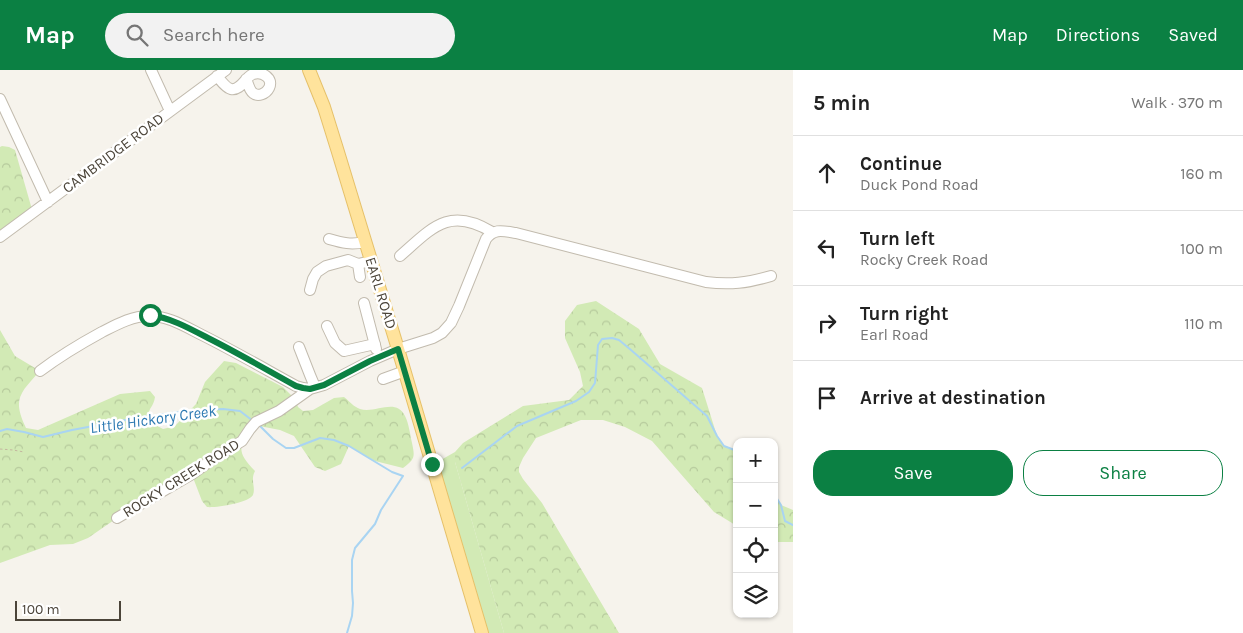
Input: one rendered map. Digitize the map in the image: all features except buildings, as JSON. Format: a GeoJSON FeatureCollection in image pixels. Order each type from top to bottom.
{"type":"FeatureCollection","features":[{"type":"Feature","properties":{"kind":"main road","name":"EARL ROAD"},"geometry":{"type":"LineString","coordinates":[[309,70],[324,107],[405,371],[482,633]]}},
{"type":"Feature","properties":{"kind":"street"},"geometry":{"type":"LineString","coordinates":[[151,70],[170,111]]}},
{"type":"Feature","properties":{"kind":"street"},"geometry":{"type":"LineString","coordinates":[[222,73],[225,85],[230,89],[238,88],[246,79]]}},
{"type":"Feature","properties":{"kind":"street","name":"CAMBRIDGE ROAD"},"geometry":{"type":"LineString","coordinates":[[0,237],[222,73]]}},
{"type":"Feature","properties":{"kind":"street"},"geometry":{"type":"LineString","coordinates":[[0,99],[48,202]]}},
{"type":"Feature","properties":{"kind":"street"},"geometry":{"type":"LineString","coordinates":[[400,256],[430,230],[454,220],[474,223],[492,232],[516,233],[706,282],[739,284],[770,276]]}},
{"type":"Feature","properties":{"kind":"street","name":"ROCKY CREEK ROAD"},"geometry":{"type":"LineString","coordinates":[[117,518],[192,474],[242,440],[258,421],[279,411],[313,388],[324,385],[398,349],[424,342],[442,333],[459,306],[486,239],[492,232]]}},
{"type":"Feature","properties":{"kind":"street"},"geometry":{"type":"LineString","coordinates":[[329,240],[346,244],[365,242]]}},
{"type":"Feature","properties":{"kind":"street"},"geometry":{"type":"LineString","coordinates":[[310,290],[313,279],[326,266],[348,260],[358,264],[371,261]]}},
{"type":"Feature","properties":{"kind":"street"},"geometry":{"type":"LineString","coordinates":[[358,264],[360,277]]}},
{"type":"Feature","properties":{"kind":"street"},"geometry":{"type":"LineString","coordinates":[[364,303],[378,358]]}},
{"type":"Feature","properties":{"kind":"street"},"geometry":{"type":"LineString","coordinates":[[40,371],[81,343],[116,325],[150,315],[181,324],[296,386],[313,388],[299,347]]}},
{"type":"Feature","properties":{"kind":"street"},"geometry":{"type":"LineString","coordinates":[[327,326],[334,343],[344,351],[375,344]]}},
{"type":"Feature","properties":{"kind":"street"},"geometry":{"type":"LineString","coordinates":[[383,379],[405,371]]}},
{"type":"Feature","properties":{"kind":"path"},"geometry":{"type":"LineString","coordinates":[[0,449],[24,452]]}},
{"type":"Feature","properties":{"kind":"green space"},"geometry":{"type":"Polygon","coordinates":[[[0,147],[15,150],[33,213],[0,237],[0,147]]]}},
{"type":"Feature","properties":{"kind":"green space"},"geometry":{"type":"Polygon","coordinates":[[[596,301],[639,329],[660,364],[702,388],[717,436],[724,446],[733,449],[733,524],[714,512],[652,441],[625,427],[603,420],[581,420],[536,438],[523,458],[519,472],[542,503],[619,633],[504,633],[455,462],[455,452],[463,443],[523,406],[569,400],[583,386],[580,372],[565,338],[565,321],[577,305],[596,301]]]}},
{"type":"Feature","properties":{"kind":"green space"},"geometry":{"type":"Polygon","coordinates":[[[0,330],[15,356],[40,371],[27,385],[20,397],[19,410],[26,428],[38,430],[120,394],[150,391],[155,397],[149,411],[150,422],[163,429],[175,426],[196,404],[205,382],[224,361],[236,363],[283,387],[295,399],[298,407],[303,411],[313,410],[334,398],[344,397],[360,409],[391,407],[401,410],[408,422],[414,455],[403,468],[375,461],[349,446],[341,464],[325,471],[315,467],[294,436],[280,430],[254,425],[242,443],[241,448],[244,458],[255,471],[253,477],[254,492],[250,498],[232,504],[207,507],[202,501],[192,475],[117,518],[88,538],[73,544],[50,545],[0,563],[0,330]]]}},
{"type":"Feature","properties":{"kind":"green space"},"geometry":{"type":"Polygon","coordinates":[[[455,452],[455,462],[504,633],[482,633],[432,465],[455,452]]]}},
{"type":"Feature","properties":{"kind":"green space"},"geometry":{"type":"Polygon","coordinates":[[[778,500],[781,505],[793,510],[793,542],[778,542],[778,500]]]}},
{"type":"Feature","properties":{"kind":"waterway","name":"Little Hickory Creek"},"geometry":{"type":"LineString","coordinates":[[462,468],[517,426],[576,401],[589,392],[595,383],[598,345],[602,339],[612,338],[619,340],[707,416],[724,446],[733,449]]}},
{"type":"Feature","properties":{"kind":"waterway","name":"Little Hickory Creek"},"geometry":{"type":"LineString","coordinates":[[0,431],[7,429],[43,437],[142,417],[187,411],[223,409],[240,411],[253,421]]}},
{"type":"Feature","properties":{"kind":"waterway"},"geometry":{"type":"LineString","coordinates":[[259,425],[273,439],[286,448],[294,448],[320,438],[334,440],[349,446],[392,472],[403,476],[381,510],[375,524],[355,548],[352,560],[352,616],[347,633]]}},
{"type":"Feature","properties":{"kind":"waterway","name":"Little Hickory Creek"},"geometry":{"type":"LineString","coordinates":[[778,500],[785,521],[793,525]]}},
{"type":"Feature","properties":{"kind":"route"},"geometry":{"type":"LineString","coordinates":[[150,315],[181,324],[296,386],[310,389],[324,385],[398,349],[432,464]]}}]}
